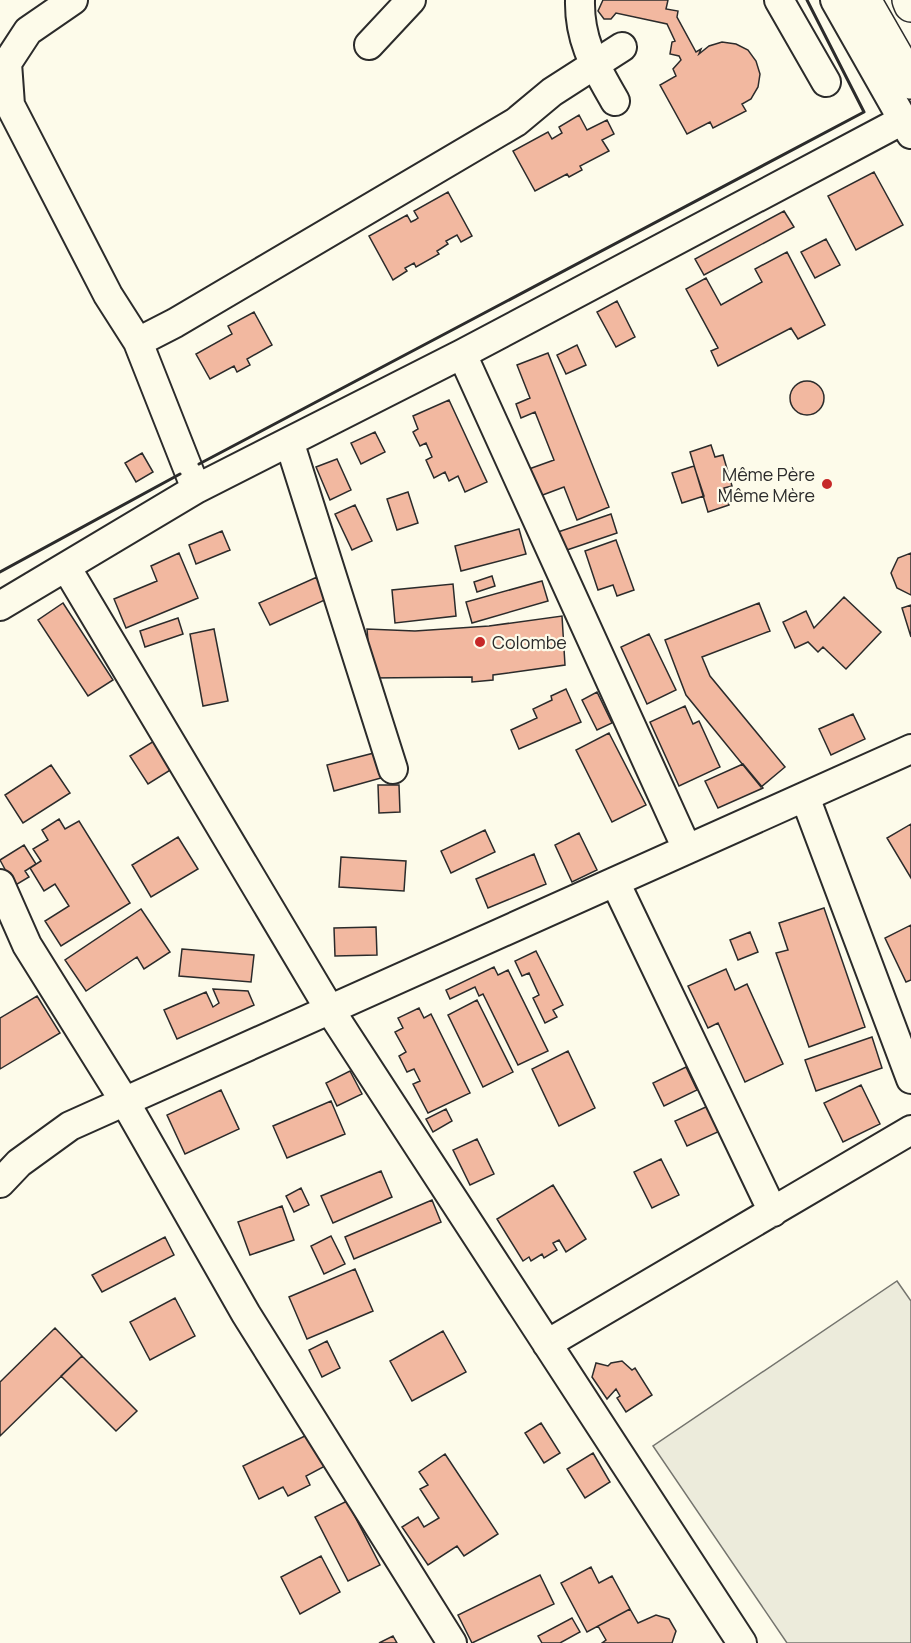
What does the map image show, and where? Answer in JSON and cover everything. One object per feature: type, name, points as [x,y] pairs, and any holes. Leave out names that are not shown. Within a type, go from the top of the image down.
[{"type":"highway","points":[[864,0],[911,82]]},
{"type":"highway","points":[[909,0],[911,4]]},
{"type":"street","points":[[73,0],[28,31],[7,63],[10,105],[108,295],[138,342],[196,489]]},
{"type":"street","points":[[369,45],[411,0]]},
{"type":"street","points":[[580,0],[581,32],[594,64],[615,101]]},
{"type":"street","points":[[779,0],[826,82]]},
{"type":"street","points":[[0,606],[196,489],[290,444],[907,127],[835,0]]},
{"type":"street","points":[[138,342],[175,323],[516,122],[594,64],[622,47]]},
{"type":"street","points":[[462,354],[687,849]]},
{"type":"street","points":[[290,444],[393,769]]},
{"type":"street","points":[[66,567],[330,1010],[742,1643]]},
{"type":"street","points":[[0,1183],[19,1163],[70,1126],[911,749]]},
{"type":"street","points":[[805,797],[911,1079]]},
{"type":"street","points":[[615,882],[773,1212]]},
{"type":"street","points":[[0,884],[27,945],[124,1102],[246,1314],[452,1643]]},
{"type":"street","points":[[548,1344],[911,1130]]},
{"type":"shaded area","points":[[897,1281],[911,1301],[911,1643],[787,1643],[653,1446]]},
{"type":"building","points":[[603,0],[668,0],[666,9],[678,11],[677,17],[696,52],[701,49],[699,54],[709,46],[722,42],[736,44],[748,50],[756,61],[760,74],[758,87],[751,99],[742,104],[746,111],[713,128],[710,122],[687,134],[660,85],[676,76],[673,69],[681,60],[679,56],[670,54],[672,42],[675,41],[667,24],[616,13],[611,19],[604,19],[598,11]]},
{"type":"building","points":[[579,115],[587,130],[607,120],[614,134],[602,140],[609,151],[580,166],[582,170],[569,177],[567,174],[535,191],[513,151],[548,132],[552,139],[562,133],[559,127]]},
{"type":"building","points":[[874,172],[903,225],[856,250],[828,196]]},
{"type":"building","points":[[448,192],[472,236],[461,242],[457,235],[446,241],[448,244],[437,251],[439,254],[416,267],[414,263],[405,268],[407,271],[393,280],[369,236],[407,215],[411,222],[415,220],[418,218],[414,211]]},
{"type":"building","points":[[784,211],[794,227],[704,275],[695,259]]},
{"type":"building","points":[[826,239],[840,265],[815,278],[801,252]]},
{"type":"building","points":[[787,252],[825,325],[798,339],[791,328],[718,366],[711,351],[718,348],[686,289],[706,278],[721,305],[762,282],[755,269]]},
{"type":"building","points":[[617,301],[635,337],[616,347],[597,312]]},
{"type":"building","points":[[254,312],[272,345],[247,359],[250,365],[237,372],[234,366],[210,379],[196,354],[232,334],[228,326]]},
{"type":"building","points":[[577,345],[586,365],[566,374],[557,355]]},
{"type":"building","points":[[548,353],[609,507],[577,520],[564,487],[540,496],[529,469],[554,460],[535,412],[521,418],[516,404],[530,398],[517,365]]},
{"type":"building","points":[[807,381],[819,386],[824,398],[819,410],[807,415],[795,410],[790,398],[795,386]]},
{"type":"building","points":[[449,400],[487,482],[465,492],[458,476],[449,481],[445,472],[434,478],[426,460],[432,457],[426,443],[420,446],[413,432],[418,429],[413,416]]},
{"type":"building","points":[[375,432],[385,452],[361,464],[351,443]]},
{"type":"building","points":[[711,445],[715,457],[723,455],[732,486],[724,488],[729,505],[708,512],[690,452]]},
{"type":"building","points":[[142,453],[153,472],[136,482],[125,463]]},
{"type":"building","points":[[337,459],[351,490],[330,500],[316,467]]},
{"type":"building","points":[[694,466],[704,496],[682,503],[672,473]]},
{"type":"building","points":[[408,492],[418,523],[397,530],[387,499]]},
{"type":"building","points":[[355,505],[372,541],[352,550],[335,514]]},
{"type":"building","points":[[611,514],[617,533],[564,551],[558,532]]},
{"type":"building","points":[[519,529],[526,554],[461,571],[455,546]]},
{"type":"building","points":[[222,531],[230,550],[196,564],[189,545]]},
{"type":"building","points":[[616,540],[634,590],[617,596],[613,585],[598,590],[585,551]]},
{"type":"building","points":[[179,553],[198,598],[126,628],[114,599],[157,581],[151,566]]},
{"type":"building","points":[[911,553],[911,595],[897,588],[891,573],[898,558]]},
{"type":"building","points":[[492,576],[495,586],[477,592],[474,582]]},
{"type":"building","points":[[317,577],[327,599],[270,625],[259,603]]},
{"type":"building","points":[[542,581],[548,601],[472,623],[466,602]]},
{"type":"building","points":[[453,584],[456,616],[395,623],[392,590]]},
{"type":"building","points":[[844,597],[881,632],[846,669],[823,647],[818,652],[808,642],[795,648],[783,622],[806,611],[814,628]]},
{"type":"building","points":[[63,603],[113,680],[88,696],[38,620]]},
{"type":"building","points":[[759,603],[770,631],[702,657],[710,676],[785,767],[761,787],[686,695],[665,640]]},
{"type":"building","points":[[911,605],[911,637],[902,608]]},
{"type":"building","points":[[562,616],[565,665],[493,675],[493,680],[472,682],[472,677],[371,678],[367,629],[415,631],[489,626]]},
{"type":"building","points":[[178,618],[183,634],[145,647],[140,631]]},
{"type":"building","points":[[214,629],[228,701],[203,706],[190,634]]},
{"type":"building","points":[[649,634],[676,690],[647,704],[621,647]]},
{"type":"building","points":[[566,689],[581,722],[519,749],[511,730],[537,718],[533,709],[552,700],[551,696]]},
{"type":"building","points":[[597,692],[612,723],[597,730],[582,700]]},
{"type":"building","points":[[685,706],[693,724],[699,721],[720,767],[679,786],[650,722]]},
{"type":"building","points":[[853,714],[865,739],[831,755],[819,729]]},
{"type":"building","points":[[609,733],[646,805],[612,822],[576,750]]},
{"type":"building","points":[[154,741],[172,769],[148,784],[130,756]]},
{"type":"building","points":[[374,753],[381,778],[334,791],[327,765]]},
{"type":"building","points":[[743,764],[763,788],[718,808],[705,781]]},
{"type":"building","points":[[51,765],[70,793],[23,823],[5,795]]},
{"type":"building","points":[[378,785],[399,785],[400,812],[379,813]]},
{"type":"building","points":[[59,819],[65,829],[79,821],[130,903],[61,946],[45,921],[69,906],[55,884],[44,891],[30,868],[41,861],[33,849],[48,840],[42,830]]},
{"type":"building","points":[[911,824],[911,878],[887,838]]},
{"type":"building","points":[[485,830],[495,852],[451,873],[441,851]]},
{"type":"building","points":[[579,833],[597,870],[572,882],[555,845]]},
{"type":"building","points":[[178,837],[198,869],[151,897],[132,865]]},
{"type":"building","points":[[24,845],[36,864],[25,871],[29,877],[14,886],[0,860]]},
{"type":"building","points":[[534,854],[546,884],[488,908],[476,879]]},
{"type":"building","points":[[341,857],[406,861],[404,891],[339,887]]},
{"type":"building","points":[[824,908],[865,1027],[809,1047],[776,953],[788,950],[779,923]]},
{"type":"building","points":[[141,909],[170,952],[144,969],[137,957],[86,991],[65,960]]},
{"type":"building","points":[[911,925],[911,980],[906,982],[885,938]]},
{"type":"building","points":[[376,927],[377,955],[335,956],[334,928]]},
{"type":"building","points":[[750,932],[758,952],[738,960],[730,940]]},
{"type":"building","points":[[182,949],[254,955],[251,982],[179,976]]},
{"type":"building","points":[[536,951],[563,1005],[553,1010],[557,1017],[545,1023],[533,998],[539,995],[529,973],[522,976],[515,961]]},
{"type":"building","points":[[494,967],[498,975],[508,970],[548,1051],[518,1065],[483,994],[479,996],[475,987],[450,999],[446,990]]},
{"type":"building","points":[[726,969],[735,990],[747,984],[783,1064],[745,1082],[718,1023],[708,1028],[688,986]]},
{"type":"building","points":[[213,989],[248,991],[254,1005],[177,1039],[164,1010],[206,992],[213,1007],[219,1003]]},
{"type":"building","points":[[37,996],[60,1033],[0,1069],[0,1018]]},
{"type":"building","points":[[477,1000],[513,1072],[483,1087],[448,1015]]},
{"type":"building","points":[[419,1008],[424,1018],[431,1014],[470,1093],[428,1113],[413,1084],[420,1081],[414,1069],[407,1072],[399,1056],[406,1052],[395,1032],[403,1028],[398,1018]]},
{"type":"building","points":[[872,1037],[882,1068],[816,1091],[805,1060]]},
{"type":"building","points":[[568,1051],[595,1108],[559,1126],[532,1069]]},
{"type":"building","points":[[686,1067],[697,1090],[664,1106],[653,1083]]},
{"type":"building","points":[[350,1071],[362,1094],[337,1106],[326,1083]]},
{"type":"building","points":[[861,1085],[880,1124],[843,1142],[824,1103]]},
{"type":"building","points":[[221,1090],[239,1129],[185,1154],[167,1115]]},
{"type":"building","points":[[331,1101],[345,1134],[287,1158],[273,1126]]},
{"type":"building","points":[[708,1106],[720,1131],[687,1146],[675,1121]]},
{"type":"building","points":[[446,1109],[452,1121],[433,1132],[426,1119]]},
{"type":"building","points":[[477,1139],[494,1174],[470,1185],[453,1150]]},
{"type":"building","points":[[661,1159],[679,1195],[652,1208],[634,1172]]},
{"type":"building","points":[[381,1171],[392,1197],[333,1223],[321,1196]]},
{"type":"building","points":[[553,1185],[586,1239],[566,1252],[559,1240],[553,1243],[557,1250],[544,1258],[542,1254],[531,1261],[529,1257],[523,1261],[497,1219]]},
{"type":"building","points":[[301,1188],[309,1205],[294,1212],[286,1196]]},
{"type":"building","points":[[432,1200],[441,1222],[354,1259],[345,1237]]},
{"type":"building","points":[[282,1206],[294,1240],[250,1255],[238,1222]]},
{"type":"building","points":[[331,1236],[345,1264],[324,1274],[311,1246]]},
{"type":"building","points":[[165,1237],[174,1255],[102,1292],[92,1275]]},
{"type":"building","points":[[355,1269],[373,1311],[307,1339],[289,1297]]},
{"type":"building","points":[[175,1298],[195,1336],[150,1360],[130,1322]]},
{"type":"building","points":[[55,1328],[82,1356],[0,1436],[0,1382]]},
{"type":"building","points":[[443,1331],[466,1372],[412,1401],[390,1361]]},
{"type":"building","points":[[327,1341],[340,1368],[322,1377],[309,1350]]},
{"type":"building","points":[[82,1356],[137,1411],[116,1431],[61,1376]]},
{"type":"building","points":[[622,1361],[632,1370],[635,1368],[652,1395],[626,1412],[617,1398],[620,1396],[616,1389],[607,1399],[592,1377],[596,1363],[608,1366],[611,1363]]},
{"type":"building","points":[[541,1423],[560,1453],[544,1463],[525,1433]]},
{"type":"building","points":[[311,1433],[327,1465],[306,1476],[310,1485],[288,1496],[283,1487],[259,1499],[243,1466]]},
{"type":"building","points":[[593,1453],[610,1482],[585,1498],[567,1469]]},
{"type":"building","points":[[445,1454],[498,1534],[464,1556],[457,1546],[428,1565],[402,1527],[418,1517],[424,1527],[439,1518],[420,1489],[428,1485],[419,1472]]},
{"type":"building","points":[[347,1501],[380,1565],[348,1581],[315,1517]]},
{"type":"building","points":[[321,1556],[340,1592],[300,1614],[281,1577]]},
{"type":"building","points":[[591,1567],[599,1583],[612,1576],[630,1609],[587,1632],[561,1583]]},
{"type":"building","points":[[540,1575],[554,1604],[472,1643],[458,1615]]},
{"type":"building","points":[[630,1609],[638,1623],[656,1615],[669,1619],[676,1631],[672,1643],[602,1643],[606,1640],[598,1626]]},
{"type":"building","points":[[572,1618],[580,1632],[560,1643],[542,1643],[538,1636]]},
{"type":"building","points":[[393,1636],[397,1643],[379,1643]]},
{"type":"wall","points":[[199,464],[864,112],[807,0]]},
{"type":"wall","points":[[0,572],[180,474]]},
{"type":"place","name":"Même Père Même Mère","points":[[827,484]]},
{"type":"place","name":"Colombe","points":[[480,642]]}]
